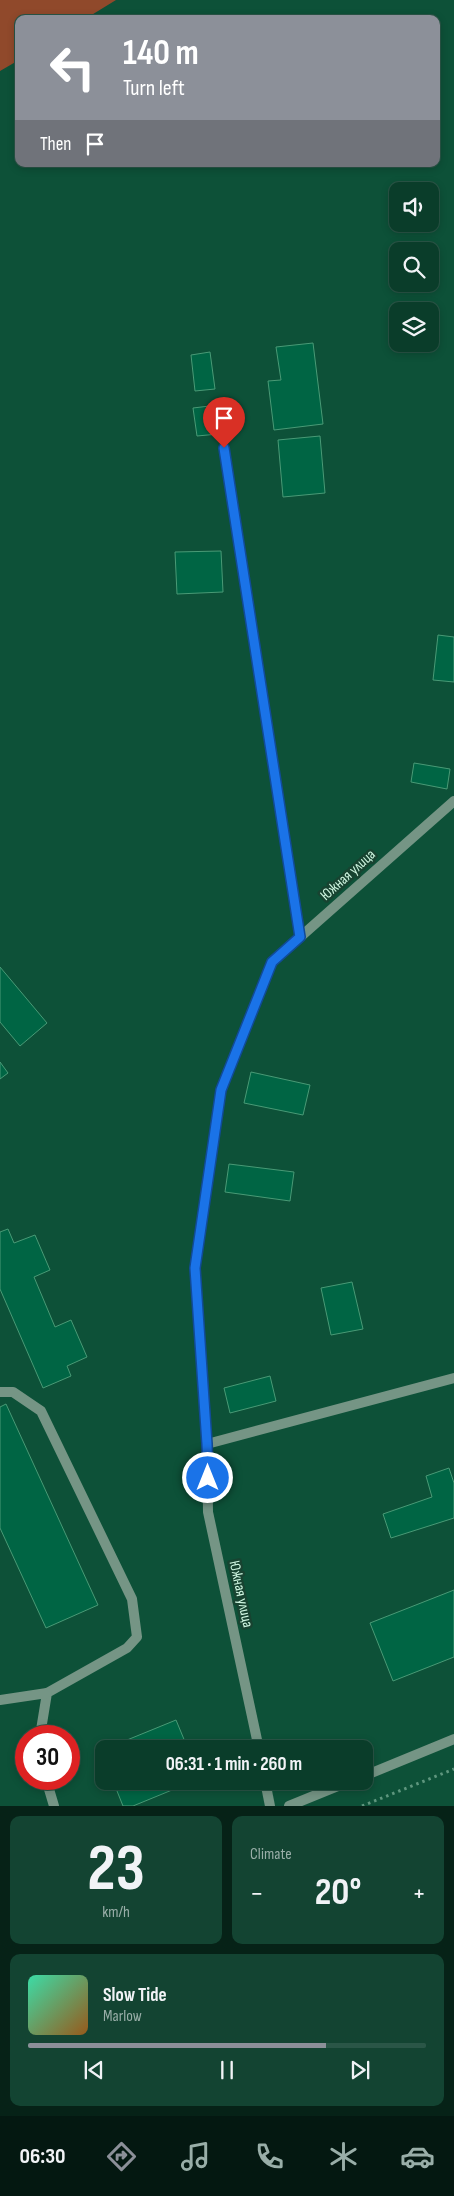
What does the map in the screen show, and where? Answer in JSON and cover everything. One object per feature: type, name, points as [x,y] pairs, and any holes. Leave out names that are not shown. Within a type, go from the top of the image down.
[{"type":"street","points":[[224,448],[300,937]]},
{"type":"street","name":"Южная улица","points":[[257,1740],[208,1512],[207,1444],[195,1268],[221,1090],[272,962],[454,801]]},
{"type":"street","points":[[207,1444],[454,1378]]},
{"type":"street","points":[[0,1392],[13,1392],[41,1411],[132,1599],[137,1637],[127,1648],[47,1693],[0,1700]]},
{"type":"street","points":[[42,1725],[47,1693]]},
{"type":"street","points":[[373,1772],[454,1739]]},
{"type":"street","points":[[49,1790],[54,1806]]},
{"type":"street","points":[[267,1790],[270,1806]]},
{"type":"street","points":[[289,1806],[328,1790]]},
{"type":"path","points":[[362,1806],[454,1769]]},
{"type":"shaded area","points":[[0,0],[116,0],[92,15],[15,15],[15,62],[0,71]]},
{"type":"building","points":[[313,343],[323,424],[274,430],[268,381],[281,380],[276,347]]},
{"type":"building","points":[[210,352],[215,389],[195,391],[191,355]]},
{"type":"building","points":[[226,404],[229,433],[197,436],[193,408]]},
{"type":"building","points":[[320,436],[325,493],[283,497],[278,440]]},
{"type":"building","points":[[221,551],[223,592],[177,594],[175,552]]},
{"type":"building","points":[[438,635],[454,637],[454,682],[433,680]]},
{"type":"building","points":[[414,763],[450,769],[447,789],[411,782]]},
{"type":"building","points":[[0,967],[47,1023],[20,1046],[0,1022]]},
{"type":"building","points":[[0,1062],[8,1073],[0,1079]]},
{"type":"building","points":[[251,1072],[310,1085],[303,1115],[244,1103]]},
{"type":"building","points":[[229,1164],[294,1172],[290,1201],[225,1192]]},
{"type":"building","points":[[8,1229],[14,1243],[35,1235],[50,1270],[34,1277],[55,1327],[71,1320],[87,1357],[67,1366],[71,1376],[43,1388],[0,1289],[0,1232]]},
{"type":"building","points":[[352,1282],[363,1329],[331,1335],[321,1288]]},
{"type":"building","points":[[270,1376],[276,1401],[230,1413],[224,1388]]},
{"type":"building","points":[[6,1404],[98,1605],[46,1628],[0,1528],[0,1407]]},
{"type":"building","points":[[449,1468],[454,1483],[454,1518],[391,1538],[383,1514],[432,1497],[426,1476]]},
{"type":"building","points":[[454,1590],[454,1657],[393,1681],[370,1623]]},
{"type":"building","points":[[176,1720],[184,1740],[127,1740]]},
{"type":"building","points":[[117,1790],[172,1790],[133,1806],[123,1806]]},
{"type":"route","points":[[208,1478],[195,1268],[221,1090],[272,962],[300,937],[224,448]]}]
